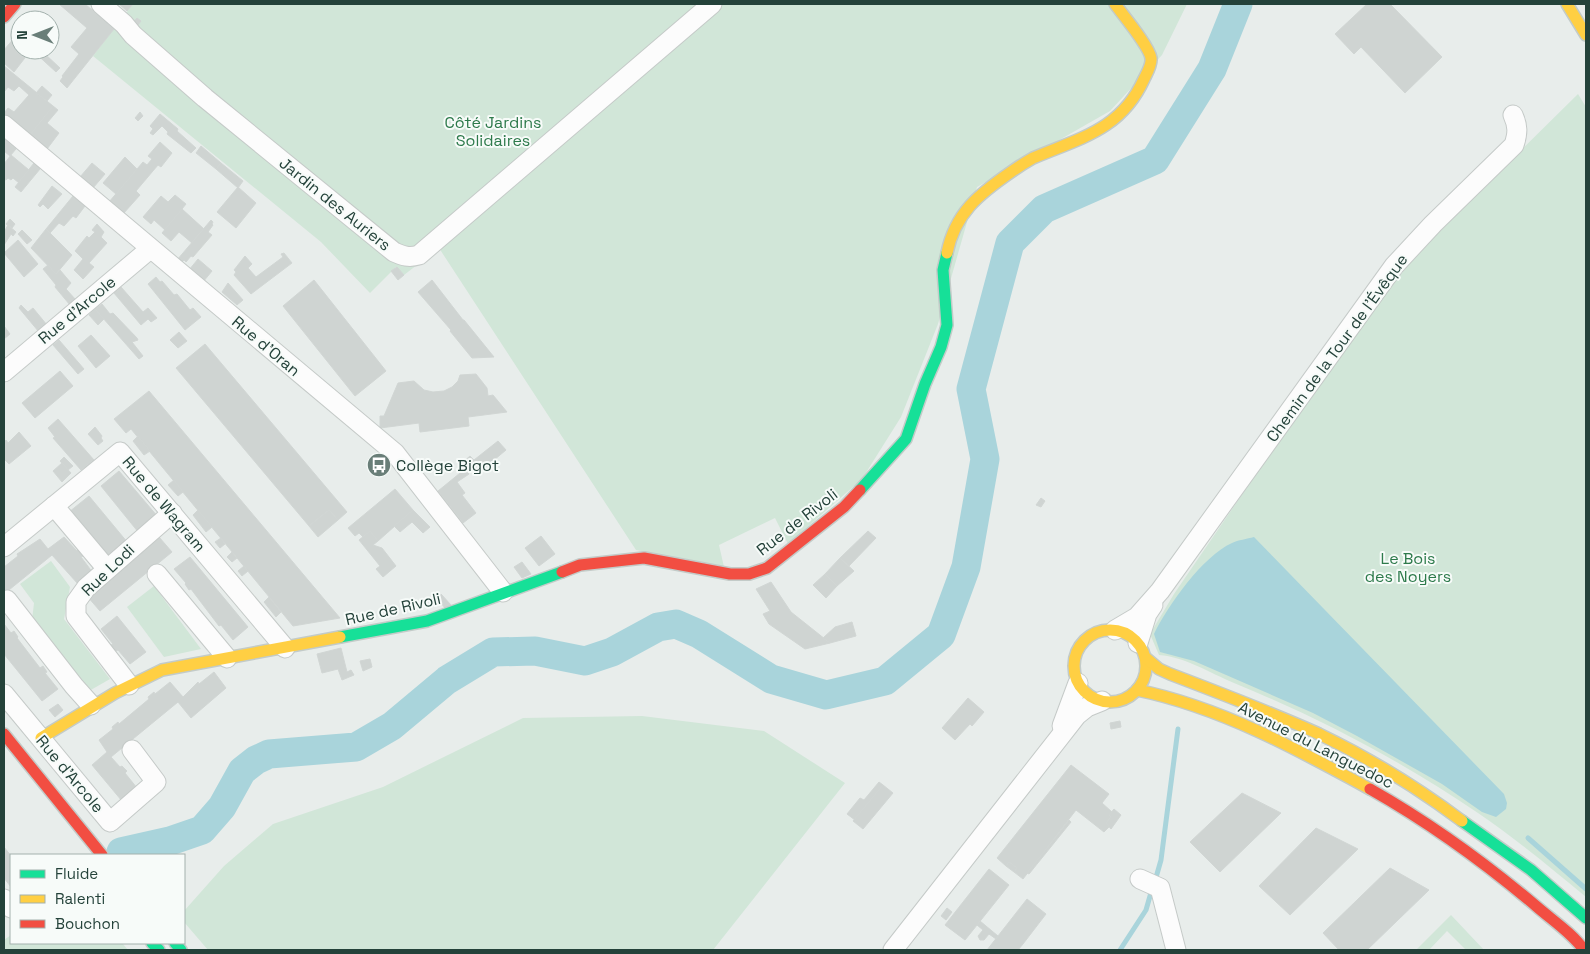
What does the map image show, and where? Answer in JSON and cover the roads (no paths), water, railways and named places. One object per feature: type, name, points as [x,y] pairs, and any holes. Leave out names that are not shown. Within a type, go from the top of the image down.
[{"type":"main road","points":[[4,17],[15,4]]},
{"type":"main road","name":"Rue de Rivoli","points":[[41,738],[91,705],[162,670],[427,621],[580,565],[644,558],[730,574],[749,574],[767,568],[844,507],[906,439],[925,384],[941,347],[947,325],[943,270],[950,238],[968,206],[995,183],[1031,159],[1093,134],[1123,112],[1141,86],[1150,66],[1151,58],[1147,49],[1115,4]]},
{"type":"main road","points":[[1566,4],[1586,35]]},
{"type":"main road","points":[[1102,630],[1115,630],[1128,634],[1142,651],[1145,675],[1137,690],[1127,698],[1115,702],[1102,701],[1088,695],[1078,683],[1074,669],[1076,655],[1081,644],[1090,636],[1102,630]]},
{"type":"main road","name":"Avenue du Languedoc","points":[[1142,651],[1159,669],[1252,705],[1320,735],[1378,768],[1449,811],[1531,870],[1586,918]]},
{"type":"main road","name":"Avenue du Languedoc","points":[[1137,690],[1162,694],[1256,730],[1354,780],[1422,820],[1495,873],[1579,943],[1584,950]]},
{"type":"main road","points":[[7,730],[101,854]]},
{"type":"street","name":"Jardin des Auriers","points":[[101,4],[124,24],[133,35],[212,104],[394,252],[410,258],[419,256],[712,4]]},
{"type":"street","name":"Chemin de la Tour de l'Évêque","points":[[1142,651],[1147,614],[1160,591],[1394,266],[1514,144],[1518,135],[1517,124],[1513,115]]},
{"type":"street","name":"Rue d'Oran","points":[[4,125],[395,453],[503,592]]},
{"type":"street","name":"Rue d'Arcole","points":[[4,372],[150,249]]},
{"type":"street","name":"Rue de Wagram","points":[[4,547],[120,452],[285,648]]},
{"type":"street","points":[[54,506],[107,569]]},
{"type":"street","name":"Rue Lodi","points":[[129,685],[76,616],[76,602],[86,588],[172,513]]},
{"type":"street","points":[[157,574],[227,658]]},
{"type":"street","name":"Chemin de la Tour de l'Évêque","points":[[1115,630],[1137,616],[1160,591]]},
{"type":"street","points":[[7,600],[91,705]]},
{"type":"street","points":[[1047,753],[1063,723],[1078,683]]},
{"type":"street","name":"Rue d'Arcole","points":[[4,694],[110,822],[156,782],[132,750]]},
{"type":"street","points":[[893,950],[1078,714],[1087,707],[1102,701]]},
{"type":"street","points":[[1140,879],[1160,888],[1176,950]]},
{"type":"water","points":[[1254,537],[1504,794],[1507,803],[1506,809],[1496,817],[1482,812],[1442,784],[1313,713],[1194,661],[1160,652],[1154,634],[1168,609],[1187,583],[1221,549],[1234,542]]},
{"type":"waterway","points":[[121,852],[170,841],[202,830],[222,807],[242,771],[256,760],[269,754],[356,747],[392,726],[447,680],[493,652],[535,651],[585,661],[612,652],[658,627],[676,624],[699,634],[771,679],[826,695],[885,681],[941,635],[966,567],[985,459],[971,389],[1010,243],[1044,209],[1155,160],[1212,69],[1238,4]]},
{"type":"waterway","points":[[1155,881],[1161,860],[1178,729]]},
{"type":"waterway","points":[[1528,838],[1586,889]]},
{"type":"waterway","points":[[1120,950],[1146,910],[1152,889]]},
{"type":"place","name":"Collège Bigot","points":[[379,465]]},
{"type":"park label","name":"Côté Jardins Solidaires","points":[[493,131]]},
{"type":"park label","name":"Le Bois des Noyers","points":[[1408,567]]}]
